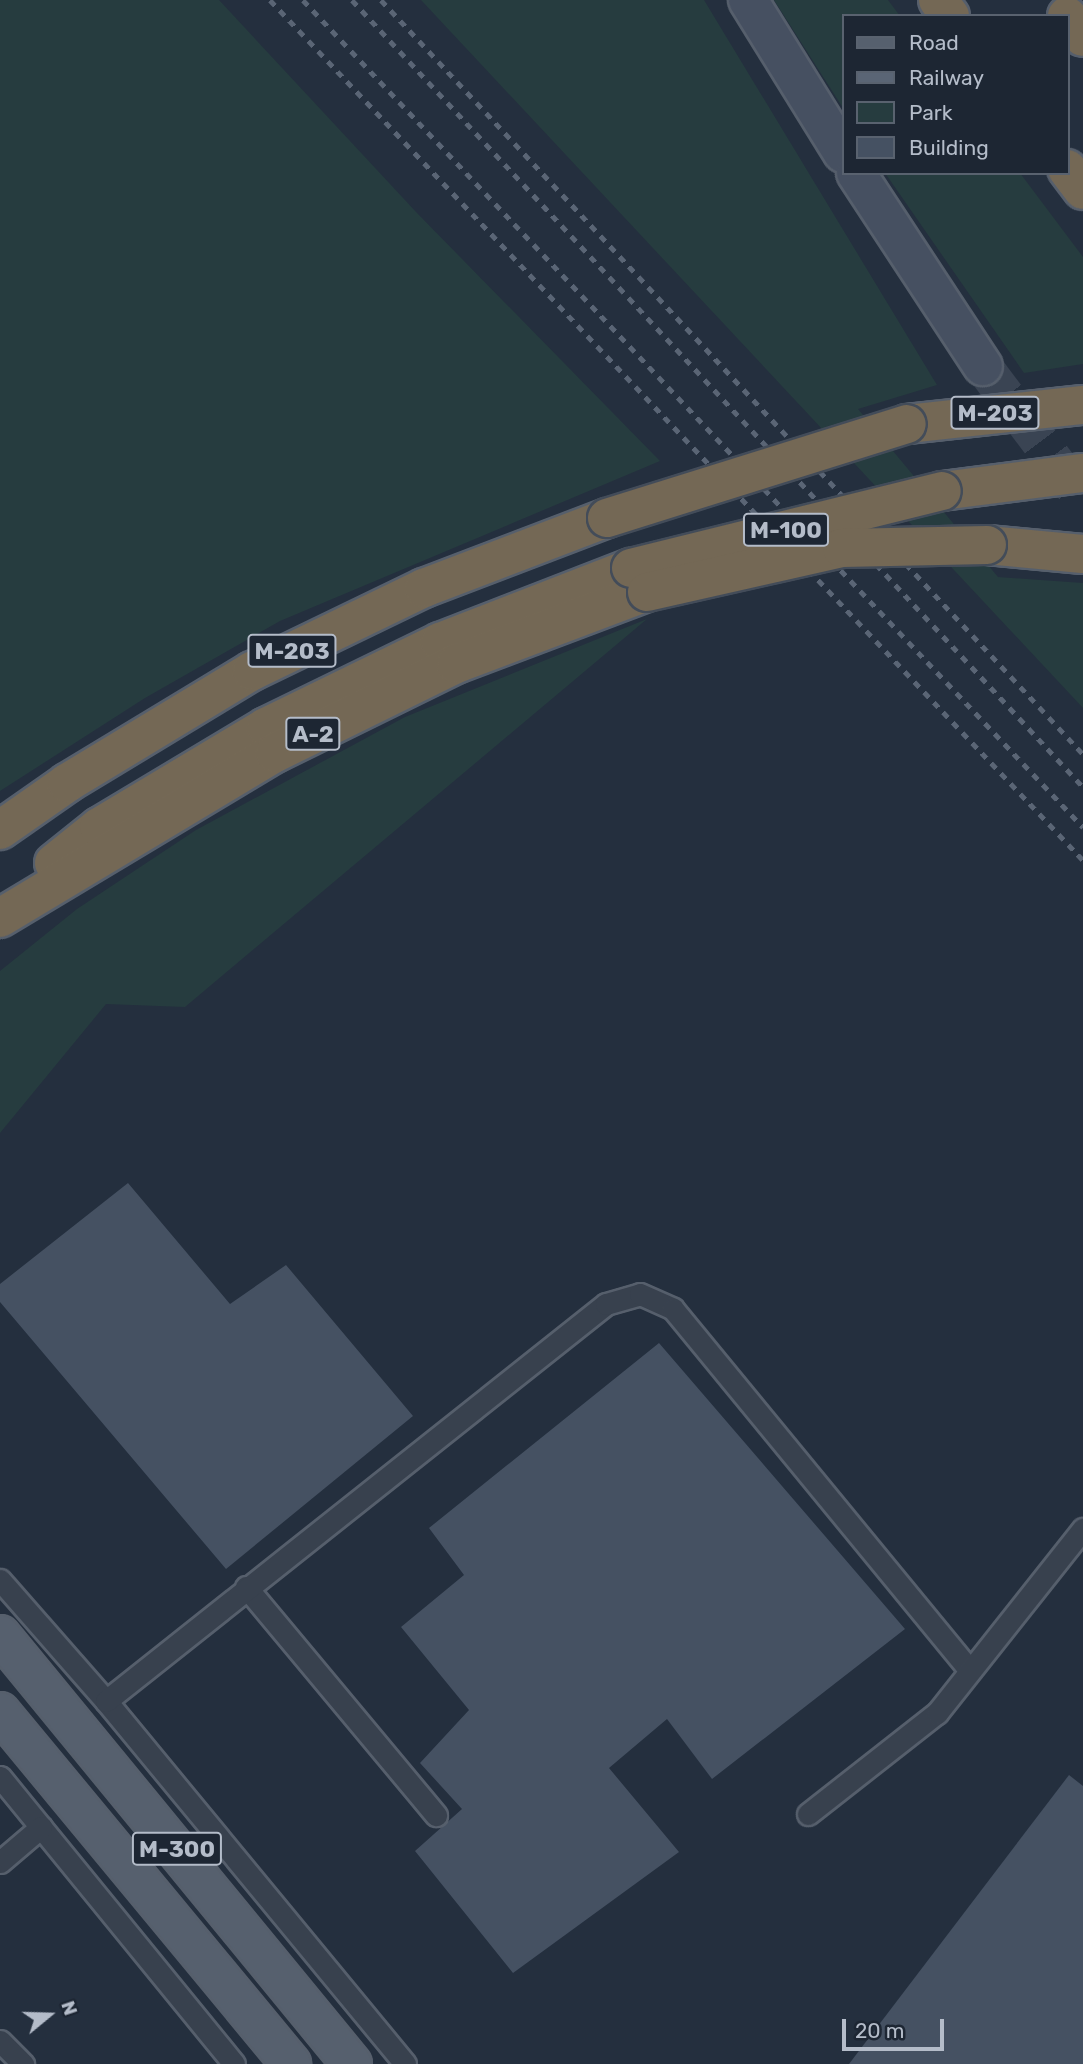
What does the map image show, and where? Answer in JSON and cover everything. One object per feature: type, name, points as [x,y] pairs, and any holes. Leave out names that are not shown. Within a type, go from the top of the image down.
[{"type":"highway","points":[[1069,19],[1083,37]]},
{"type":"highway","points":[[1069,172],[1083,190]]},
{"type":"highway","name":"M-203","points":[[0,830],[67,783],[252,671],[424,589],[607,518],[907,424],[1083,405]]},
{"type":"highway","name":"M-100","points":[[639,580],[942,491],[1083,473]]},
{"type":"highway","name":"A-2","points":[[0,918],[275,753],[456,664],[639,580],[842,548],[987,545],[1083,554]]},
{"type":"highway","name":"M-203","points":[[0,906],[99,827],[266,727],[440,642],[639,580]]},
{"type":"main road","name":"M-300","points":[[0,1635],[352,2064]]},
{"type":"main road","name":"M-300","points":[[0,1712],[290,2064]]},
{"type":"street","points":[[748,0],[842,151]]},
{"type":"street","points":[[857,175],[983,366]]},
{"type":"lane","points":[[106,1701],[246,1587],[606,1304],[640,1294],[673,1309],[970,1670]]},
{"type":"lane","points":[[808,1814],[937,1713],[1083,1528]]},
{"type":"lane","points":[[0,1580],[106,1701],[405,2064]]},
{"type":"lane","points":[[246,1587],[436,1815]]},
{"type":"lane","points":[[0,1777],[234,2064]]},
{"type":"lane","points":[[0,1862],[41,1827]]},
{"type":"lane","points":[[0,2041],[23,2064]]},
{"type":"green space","points":[[0,0],[219,0],[417,213],[660,461],[280,621],[145,698],[0,791]]},
{"type":"green space","points":[[421,0],[704,0],[937,385],[858,409],[998,577],[1083,583],[1083,708]]},
{"type":"green space","points":[[774,0],[888,0],[898,14],[842,14],[842,106]]},
{"type":"green space","points":[[886,175],[1022,175],[1083,257],[1083,364],[1024,373]]},
{"type":"green space","points":[[647,619],[185,1007],[106,1004],[0,1133],[0,971],[77,909],[196,830],[405,717]]},
{"type":"building","points":[[128,1183],[230,1304],[286,1265],[413,1416],[226,1569],[0,1302],[0,1284]]},
{"type":"building","points":[[659,1343],[905,1629],[712,1779],[667,1719],[609,1768],[679,1852],[513,1973],[415,1851],[462,1809],[420,1763],[469,1710],[401,1627],[464,1575],[429,1528]]},
{"type":"building","points":[[1069,1775],[1083,1786],[1083,2064],[849,2064]]},
{"type":"tunnel","points":[[983,366],[1083,499]]},
{"type":"railway","points":[[270,0],[1083,860]]},
{"type":"railway","points":[[303,0],[1083,827]]},
{"type":"railway","points":[[352,0],[1083,787]]},
{"type":"railway","points":[[381,0],[1083,754]]}]
